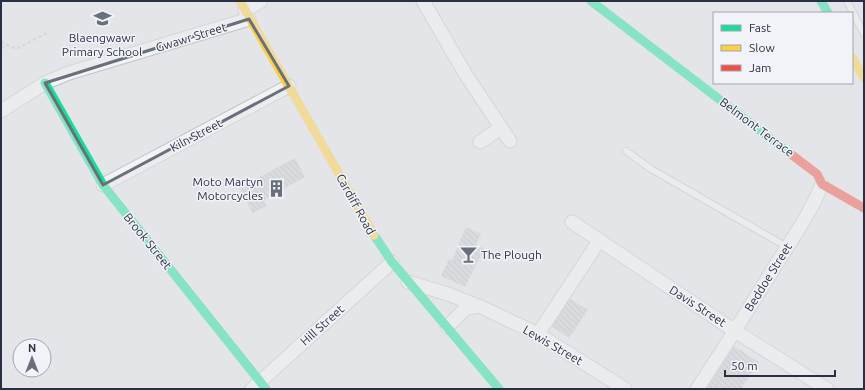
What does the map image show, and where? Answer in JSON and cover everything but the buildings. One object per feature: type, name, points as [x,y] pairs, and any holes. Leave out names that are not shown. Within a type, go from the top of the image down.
[{"type":"street","name":"Gwawr Street","points":[[1,111],[45,83],[245,10],[261,1]]},
{"type":"street","points":[[423,1],[466,75],[510,141]]},
{"type":"street","name":"Belmont Terrace","points":[[591,1],[817,174],[822,184],[864,208]]},
{"type":"street","points":[[821,1],[827,12]]},
{"type":"street","name":"Cardiff Road","points":[[245,10],[377,241],[408,282],[499,389]]},
{"type":"street","points":[[853,59],[864,78]]},
{"type":"street","name":"Brook Street","points":[[45,83],[103,185],[259,387]]},
{"type":"street","name":"Kiln Street","points":[[103,185],[289,86]]},
{"type":"street","points":[[480,142],[501,128]]},
{"type":"street","name":"Beddoe Street","points":[[697,389],[736,331],[787,247],[822,184]]},
{"type":"street","name":"Davis Street","points":[[572,222],[736,331],[827,389]]},
{"type":"street","points":[[538,334],[599,241]]},
{"type":"street","name":"Hill Street","points":[[259,387],[392,262]]},
{"type":"street","name":"Lewis Street","points":[[408,282],[448,294],[479,306],[538,334],[625,389]]},
{"type":"street","points":[[447,327],[465,309],[479,306]]},
{"type":"lane","points":[[846,1],[852,12]]},
{"type":"lane","points":[[853,14],[864,34]]},
{"type":"lane","points":[[626,151],[651,169],[787,247]]},
{"type":"path","points":[[1,42],[16,49],[47,33]]},
{"type":"path","points":[[1,48],[7,45]]},
{"type":"highlighted area","points":[[249,19],[289,86],[103,185],[45,83]]},
{"type":"traffic: fast","points":[[591,1],[792,155]]},
{"type":"traffic: fast","points":[[821,1],[827,12]]},
{"type":"traffic: fast","points":[[45,83],[103,185],[266,389]]},
{"type":"traffic: fast","points":[[374,235],[392,262],[499,389]]},
{"type":"traffic: slow","points":[[240,1],[374,235]]},
{"type":"traffic: slow","points":[[853,59],[864,78]]},
{"type":"traffic: jam","points":[[792,155],[817,174],[822,184],[864,208]]},
{"type":"place","name":"Blaengwawr Primary School","points":[[102,18]]},
{"type":"place","name":"Moto Martyn Motorcycles","points":[[276,188]]},
{"type":"place","name":"The Plough","points":[[468,254]]}]
